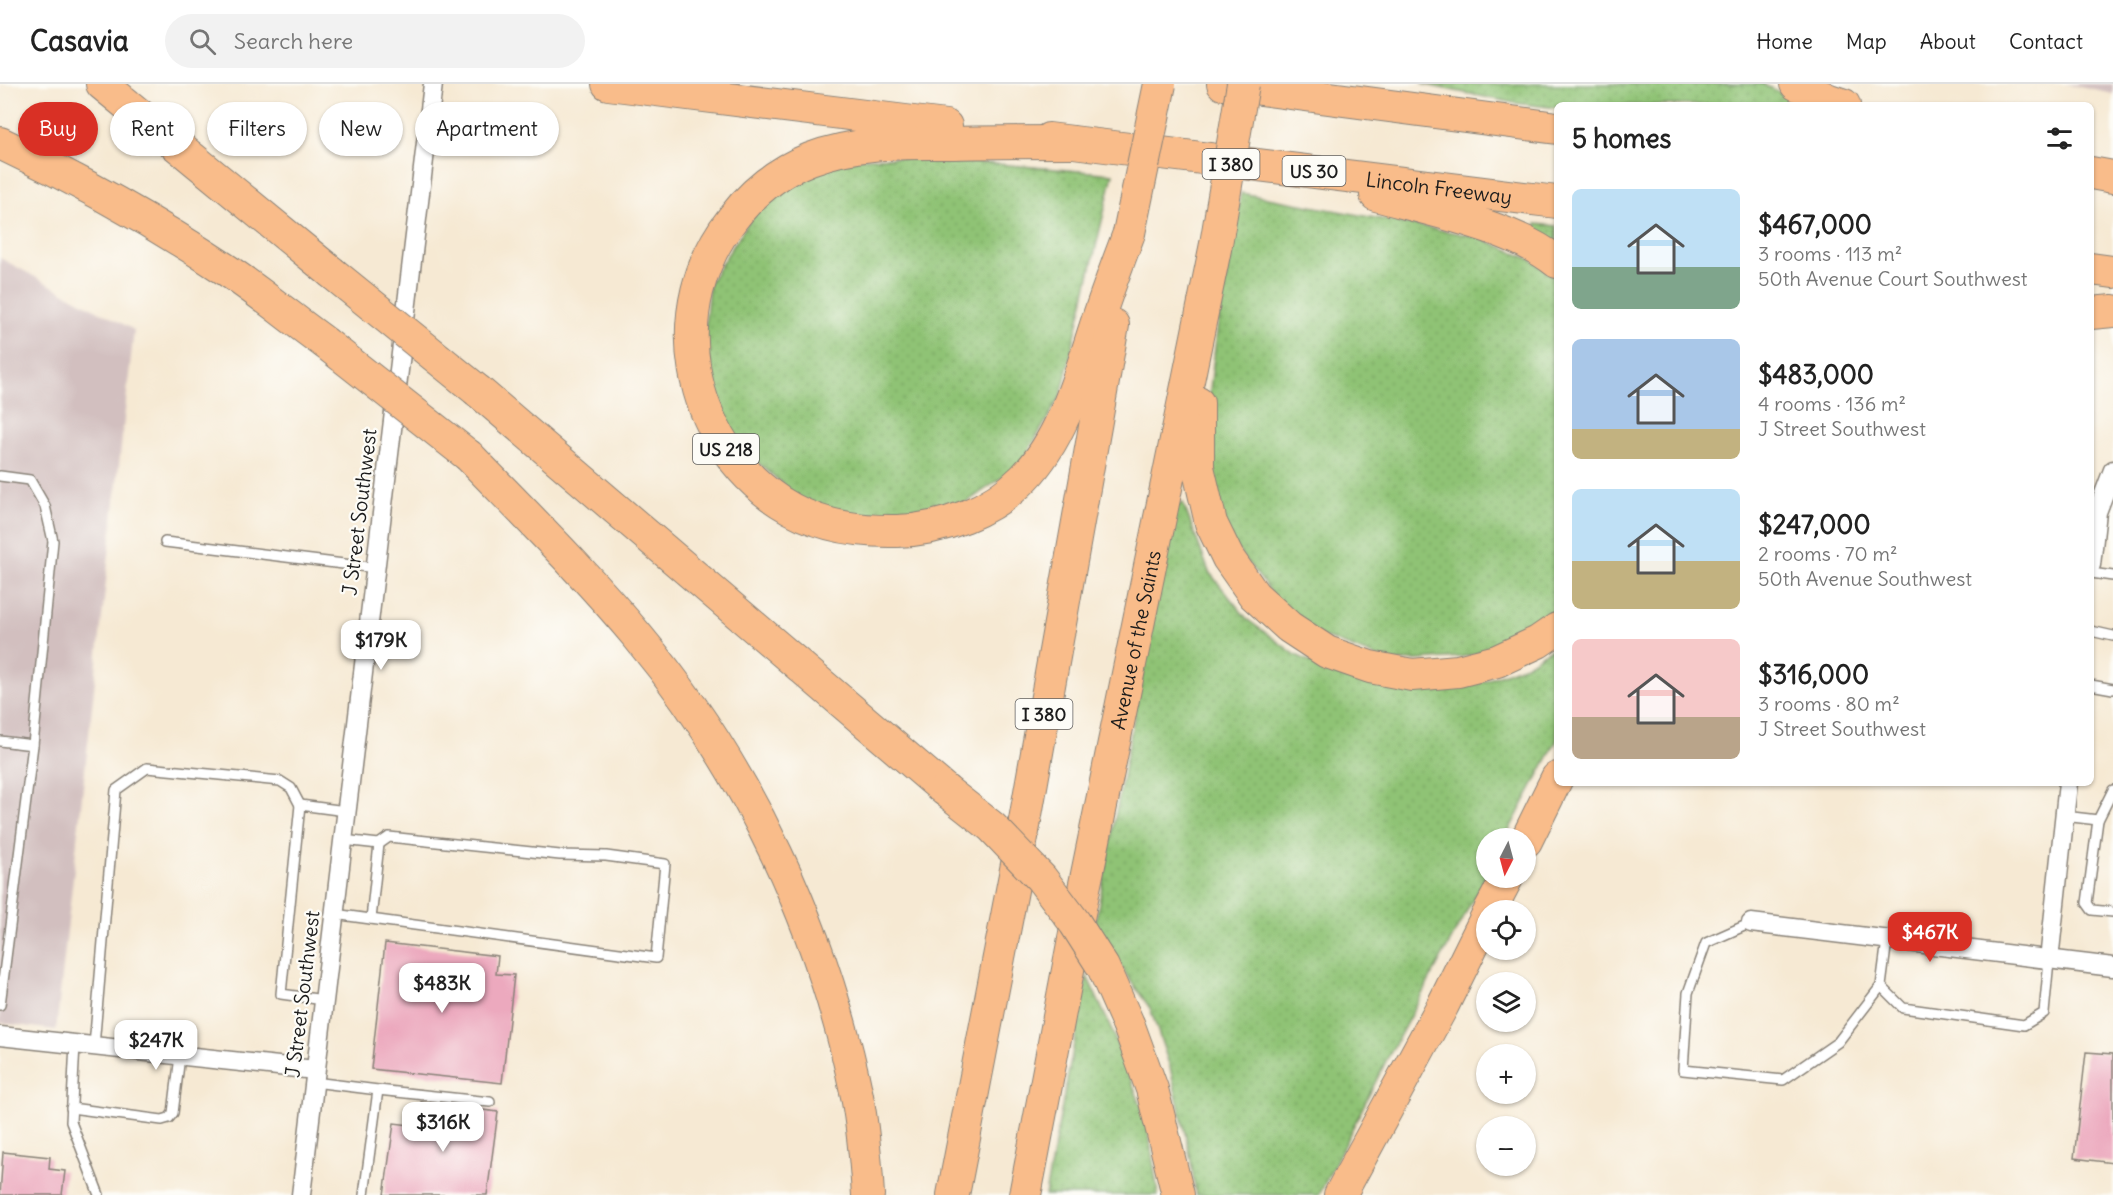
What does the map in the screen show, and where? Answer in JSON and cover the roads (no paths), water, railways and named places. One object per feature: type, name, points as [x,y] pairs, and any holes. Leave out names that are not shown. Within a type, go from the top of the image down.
[{"type":"highway","points":[[102,84],[478,391],[992,828],[1041,878],[1075,923],[1103,967],[1130,1026],[1152,1089],[1178,1195]]},
{"type":"highway","name":"US 30","points":[[608,84],[1071,142]]},
{"type":"highway","name":"I 380","points":[[953,1195],[1019,854],[1129,233],[1160,84]]},
{"type":"highway","points":[[1223,84],[1554,128]]},
{"type":"highway","name":"Avenue of the Saints","points":[[1025,1195],[1079,916],[1216,244],[1243,84]]},
{"type":"highway","points":[[1796,84],[1837,102]]},
{"type":"highway","name":"Lincoln Freeway","points":[[1071,142],[1554,202]]},
{"type":"highway","name":"US 218","points":[[1071,142],[881,143],[843,148],[783,171],[762,187],[720,234],[708,257],[698,287],[691,349],[705,410],[717,435],[736,462],[756,483],[782,503],[811,518],[842,528],[870,532],[907,531],[939,526],[967,516],[1000,499],[1023,479],[1044,455],[1070,401],[1129,233]]},
{"type":"highway","points":[[0,143],[45,164],[148,221],[228,272],[324,342],[469,456],[573,562],[640,639],[703,723],[749,801],[786,871],[815,949],[839,1024],[857,1098],[868,1195]]},
{"type":"highway","points":[[1274,166],[1496,229],[1554,260]]},
{"type":"highway","points":[[2094,173],[2113,177]]},
{"type":"highway","points":[[2094,192],[2113,195]]},
{"type":"highway","points":[[1216,244],[1197,411],[1198,467],[1211,523],[1228,558],[1254,595],[1289,627],[1327,652],[1370,667],[1412,675],[1458,671],[1497,662],[1538,642],[1554,631]]},
{"type":"highway","points":[[2094,269],[2113,272]]},
{"type":"highway","points":[[2094,313],[2113,310]]},
{"type":"highway","points":[[1532,828],[1554,784]]},
{"type":"highway","points":[[1340,1195],[1443,1005],[1476,938]]},
{"type":"street","name":"J Street Southwest","points":[[301,1195],[433,84]]},
{"type":"street","points":[[2094,538],[2097,512],[2112,478]]},
{"type":"street","points":[[2049,960],[2068,786]]},
{"type":"street","points":[[1751,923],[2113,967]]},
{"type":"street","points":[[0,1036],[180,1056],[314,1076]]},
{"type":"lane","points":[[0,477],[30,480],[45,506],[53,541],[33,745],[0,1005]]},
{"type":"lane","points":[[165,542],[376,568]]},
{"type":"lane","points":[[2094,573],[2113,576]]},
{"type":"lane","points":[[2094,632],[2113,636]]},
{"type":"lane","points":[[2094,685],[2113,688]]},
{"type":"lane","points":[[0,741],[33,745]]},
{"type":"lane","points":[[94,1046],[117,790],[147,768],[280,782],[291,788],[300,805],[281,994],[324,1000]]},
{"type":"lane","points":[[2113,790],[2098,820],[2087,903],[2092,910],[2113,912]]},
{"type":"lane","points":[[300,805],[346,811]]},
{"type":"lane","points":[[2064,816],[2098,820]]},
{"type":"lane","points":[[334,914],[656,958],[665,864],[606,856],[560,855],[389,837],[379,844],[343,840]]},
{"type":"lane","points":[[371,919],[379,844]]},
{"type":"lane","points":[[1751,923],[1706,943],[1688,993],[1683,1070],[1783,1080],[1838,1042],[1881,986],[1887,940]]},
{"type":"lane","points":[[1881,986],[1903,1008],[2024,1025],[2044,1013],[2049,960]]},
{"type":"lane","points":[[75,1044],[70,1122],[99,1195]]},
{"type":"lane","points":[[71,1108],[162,1120],[170,1118],[173,1113],[180,1056]]},
{"type":"lane","points":[[314,1076],[378,1090],[490,1102]]},
{"type":"lane","points":[[364,1195],[378,1090]]}]
